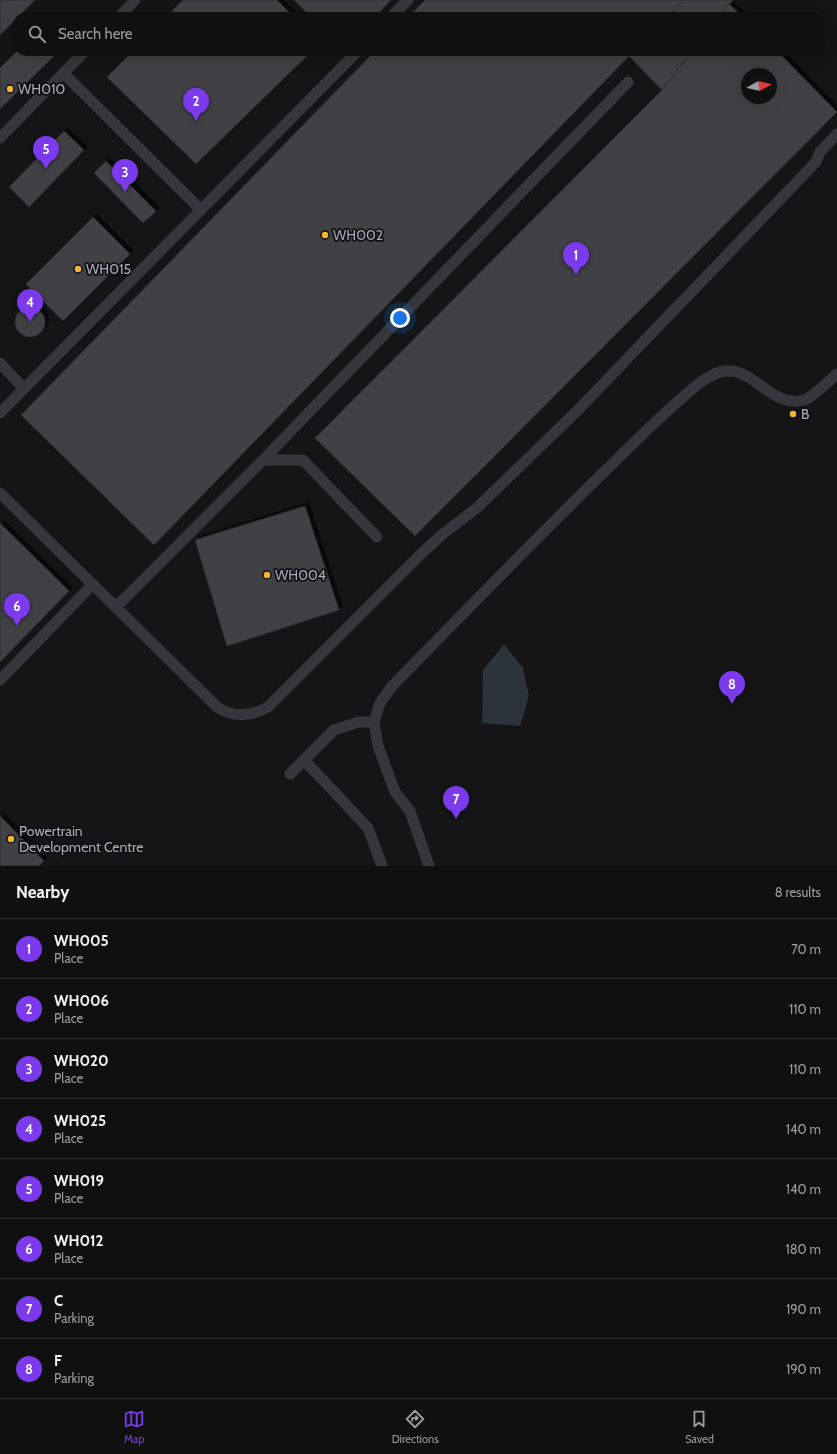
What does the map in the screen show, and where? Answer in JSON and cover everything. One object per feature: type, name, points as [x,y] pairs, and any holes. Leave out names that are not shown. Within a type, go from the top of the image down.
[{"type":"lane","points":[[124,12],[135,0]]},
{"type":"lane","points":[[396,12],[408,0]]},
{"type":"lane","points":[[0,138],[80,56]]},
{"type":"lane","points":[[0,413],[353,56]]},
{"type":"lane","points":[[64,73],[201,210]]},
{"type":"lane","points":[[116,607],[263,460],[628,82]]},
{"type":"lane","points":[[0,493],[217,707],[229,714],[253,714],[268,707],[422,553],[444,533],[478,507],[579,409],[816,162],[820,152],[837,134]]},
{"type":"lane","points":[[0,363],[24,389]]},
{"type":"lane","points":[[429,866],[410,811],[395,792],[378,746],[374,722],[380,703],[392,686],[567,508],[664,413],[712,375],[723,372],[737,372],[751,377],[775,397],[790,402],[806,400],[837,374]]},
{"type":"lane","points":[[263,460],[303,460],[376,537]]},
{"type":"lane","points":[[0,680],[93,584]]},
{"type":"lane","points":[[290,774],[334,730],[359,722],[374,722]]},
{"type":"lane","points":[[304,760],[368,828],[382,866]]},
{"type":"shaded area","points":[[504,644],[523,668],[529,696],[520,726],[482,723],[483,670]]},
{"type":"building","points":[[0,0],[35,0],[23,12],[12,12],[12,23],[0,35]]},
{"type":"building","points":[[183,0],[277,0],[289,12],[171,12]]},
{"type":"building","points":[[294,0],[391,0],[380,12],[306,12]]},
{"type":"building","points":[[425,0],[684,0],[673,12],[413,12]]},
{"type":"building","points":[[684,0],[733,0],[723,12],[673,12]]},
{"type":"building","points":[[729,4],[738,12],[723,12]]},
{"type":"building","name":"WH010","points":[[12,56],[54,56],[0,109],[0,68]]},
{"type":"building","points":[[128,56],[307,56],[196,164],[107,77]]},
{"type":"building","name":"WH002","points":[[370,56],[629,56],[154,545],[21,415]]},
{"type":"building","points":[[629,56],[688,56],[662,90]]},
{"type":"building","points":[[688,56],[782,56],[837,112],[415,536],[315,438],[662,90]]},
{"type":"building","points":[[64,131],[84,150],[29,207],[9,187]]},
{"type":"building","points":[[106,161],[156,211],[143,223],[94,173]]},
{"type":"building","name":"WH015","points":[[93,217],[130,254],[63,321],[26,284]]},
{"type":"building","points":[[30,307],[41,311],[45,322],[41,333],[30,337],[19,333],[15,322],[19,311]]},
{"type":"building","name":"WH004","points":[[305,506],[339,610],[227,646],[195,540]]},
{"type":"building","points":[[0,523],[69,591],[0,662]]},
{"type":"building","name":"Powertrain Development Centre","points":[[0,816],[44,861],[39,866],[0,866]]},
{"type":"place","name":"WH010","points":[[10,89]]},
{"type":"place","name":"WH006","points":[[196,121]]},
{"type":"place","name":"WH019","points":[[46,169]]},
{"type":"place","name":"WH020","points":[[125,192]]},
{"type":"place","name":"WH002","points":[[325,235]]},
{"type":"place","name":"WH015","points":[[78,269]]},
{"type":"place","name":"WH005","points":[[576,275]]},
{"type":"place","name":"WH025","points":[[30,322]]},
{"type":"place","name":"B","points":[[793,414]]},
{"type":"place","name":"WH004","points":[[267,575]]},
{"type":"place","name":"WH012","points":[[17,626]]},
{"type":"place","name":"F","points":[[732,704]]},
{"type":"place","name":"C","points":[[456,819]]},
{"type":"place","name":"Powertrain Development Centre","points":[[11,839]]}]
